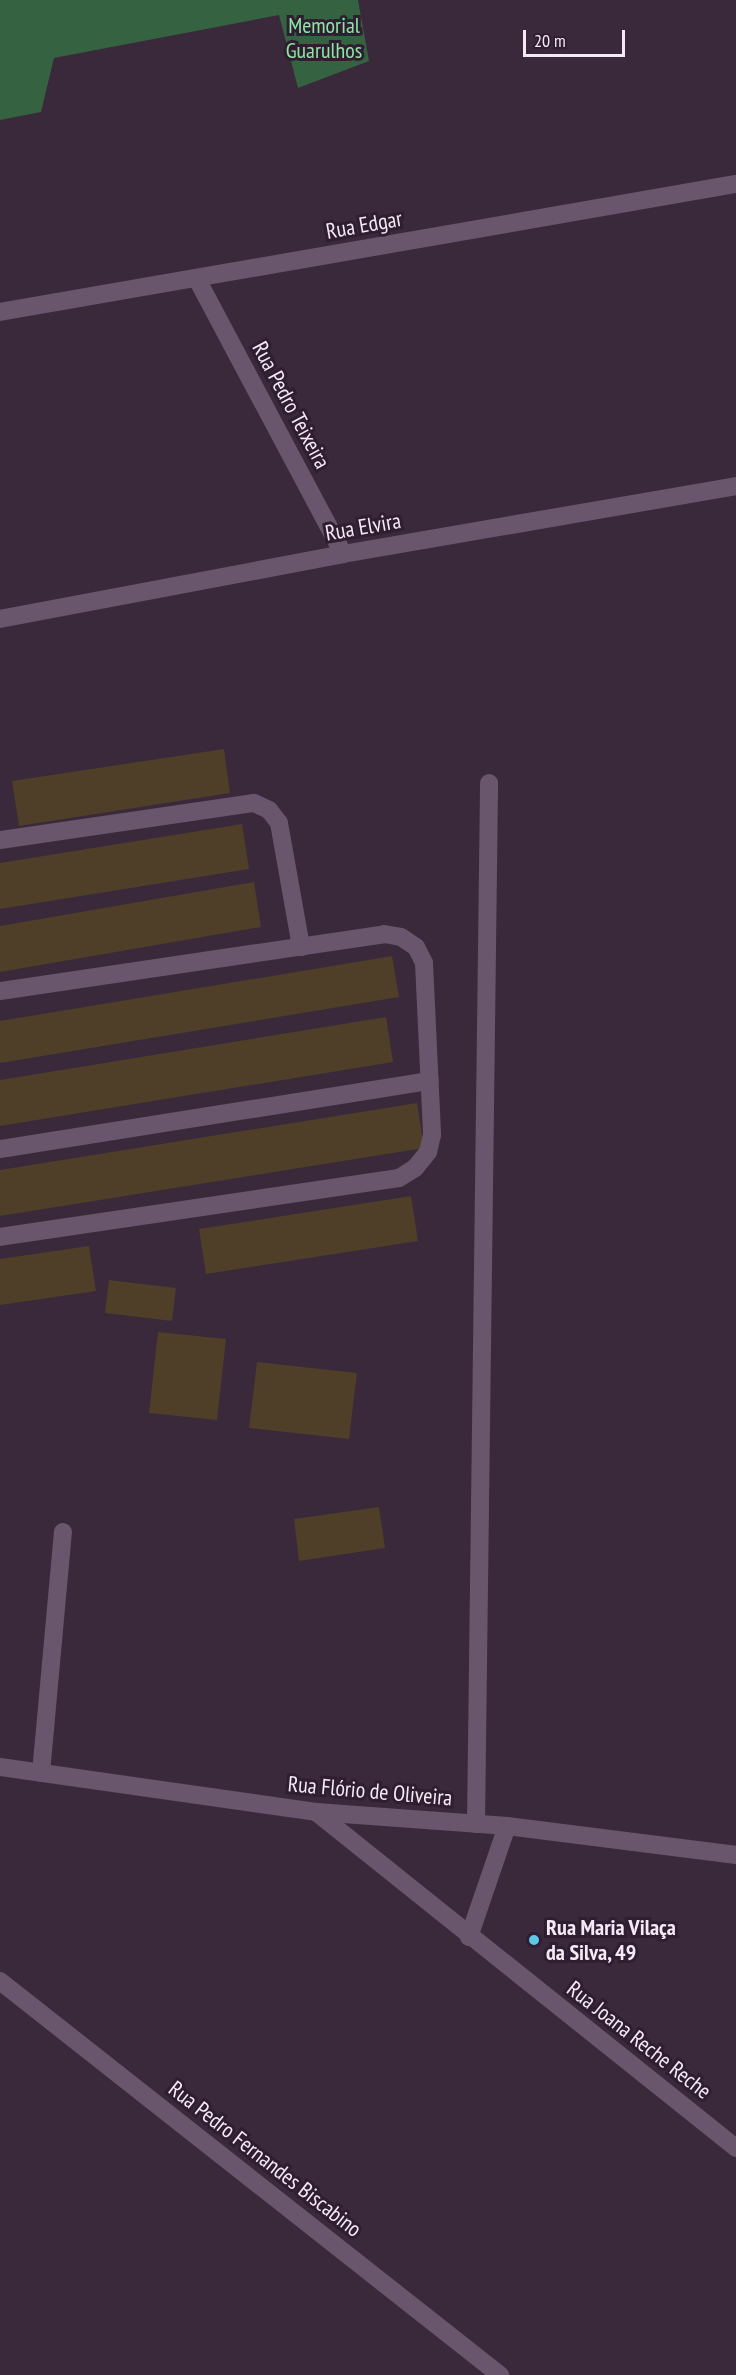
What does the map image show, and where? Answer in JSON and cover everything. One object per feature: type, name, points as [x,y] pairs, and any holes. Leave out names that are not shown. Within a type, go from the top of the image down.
[{"type":"street","name":"Rua Edgar","points":[[0,312],[736,184]]},
{"type":"street","name":"Rua Pedro Teixeira","points":[[197,279],[343,554]]},
{"type":"street","name":"Rua Elvira","points":[[0,619],[343,554],[736,486]]},
{"type":"street","points":[[476,1824],[489,783]]},
{"type":"street","points":[[0,840],[254,803],[269,810],[279,823],[301,947]]},
{"type":"street","points":[[0,991],[384,934],[401,937],[416,947],[424,963],[432,1135],[428,1152],[415,1168],[399,1178],[0,1237]]},
{"type":"street","points":[[0,1149],[430,1081]]},
{"type":"street","points":[[41,1773],[63,1532]]},
{"type":"street","name":"Rua Flório de Oliveira","points":[[0,1767],[316,1812],[507,1826],[736,1855]]},
{"type":"street","name":"Rua Joana Reche Reche","points":[[316,1812],[736,2148]]},
{"type":"street","points":[[469,1936],[507,1826]]},
{"type":"street","name":"Rua Pedro Fernandes Biscabino","points":[[0,1981],[500,2375]]},
{"type":"green space","name":"Memorial Guarulhos","points":[[0,0],[358,0],[369,61],[298,88],[279,15],[54,58],[41,112],[0,120]]},
{"type":"building","points":[[224,749],[230,793],[19,826],[12,781]]},
{"type":"building","points":[[242,824],[249,869],[0,909],[0,863]]},
{"type":"building","points":[[254,882],[261,927],[0,972],[0,926]]},
{"type":"building","points":[[392,956],[399,997],[0,1063],[0,1021]]},
{"type":"building","points":[[386,1017],[393,1062],[0,1126],[0,1080]]},
{"type":"building","points":[[417,1103],[424,1148],[0,1216],[0,1170]]},
{"type":"building","points":[[411,1196],[418,1241],[206,1274],[199,1229]]},
{"type":"building","points":[[89,1246],[96,1291],[0,1305],[0,1259]]},
{"type":"building","points":[[109,1280],[176,1288],[172,1321],[105,1313]]},
{"type":"building","points":[[158,1332],[226,1339],[217,1420],[149,1413]]},
{"type":"building","points":[[257,1362],[357,1373],[349,1439],[249,1428]]},
{"type":"building","points":[[379,1507],[385,1548],[299,1561],[294,1519]]},
{"type":"place","name":"Rua Maria Vilaça da Silva, 49","points":[[534,1940]]}]
